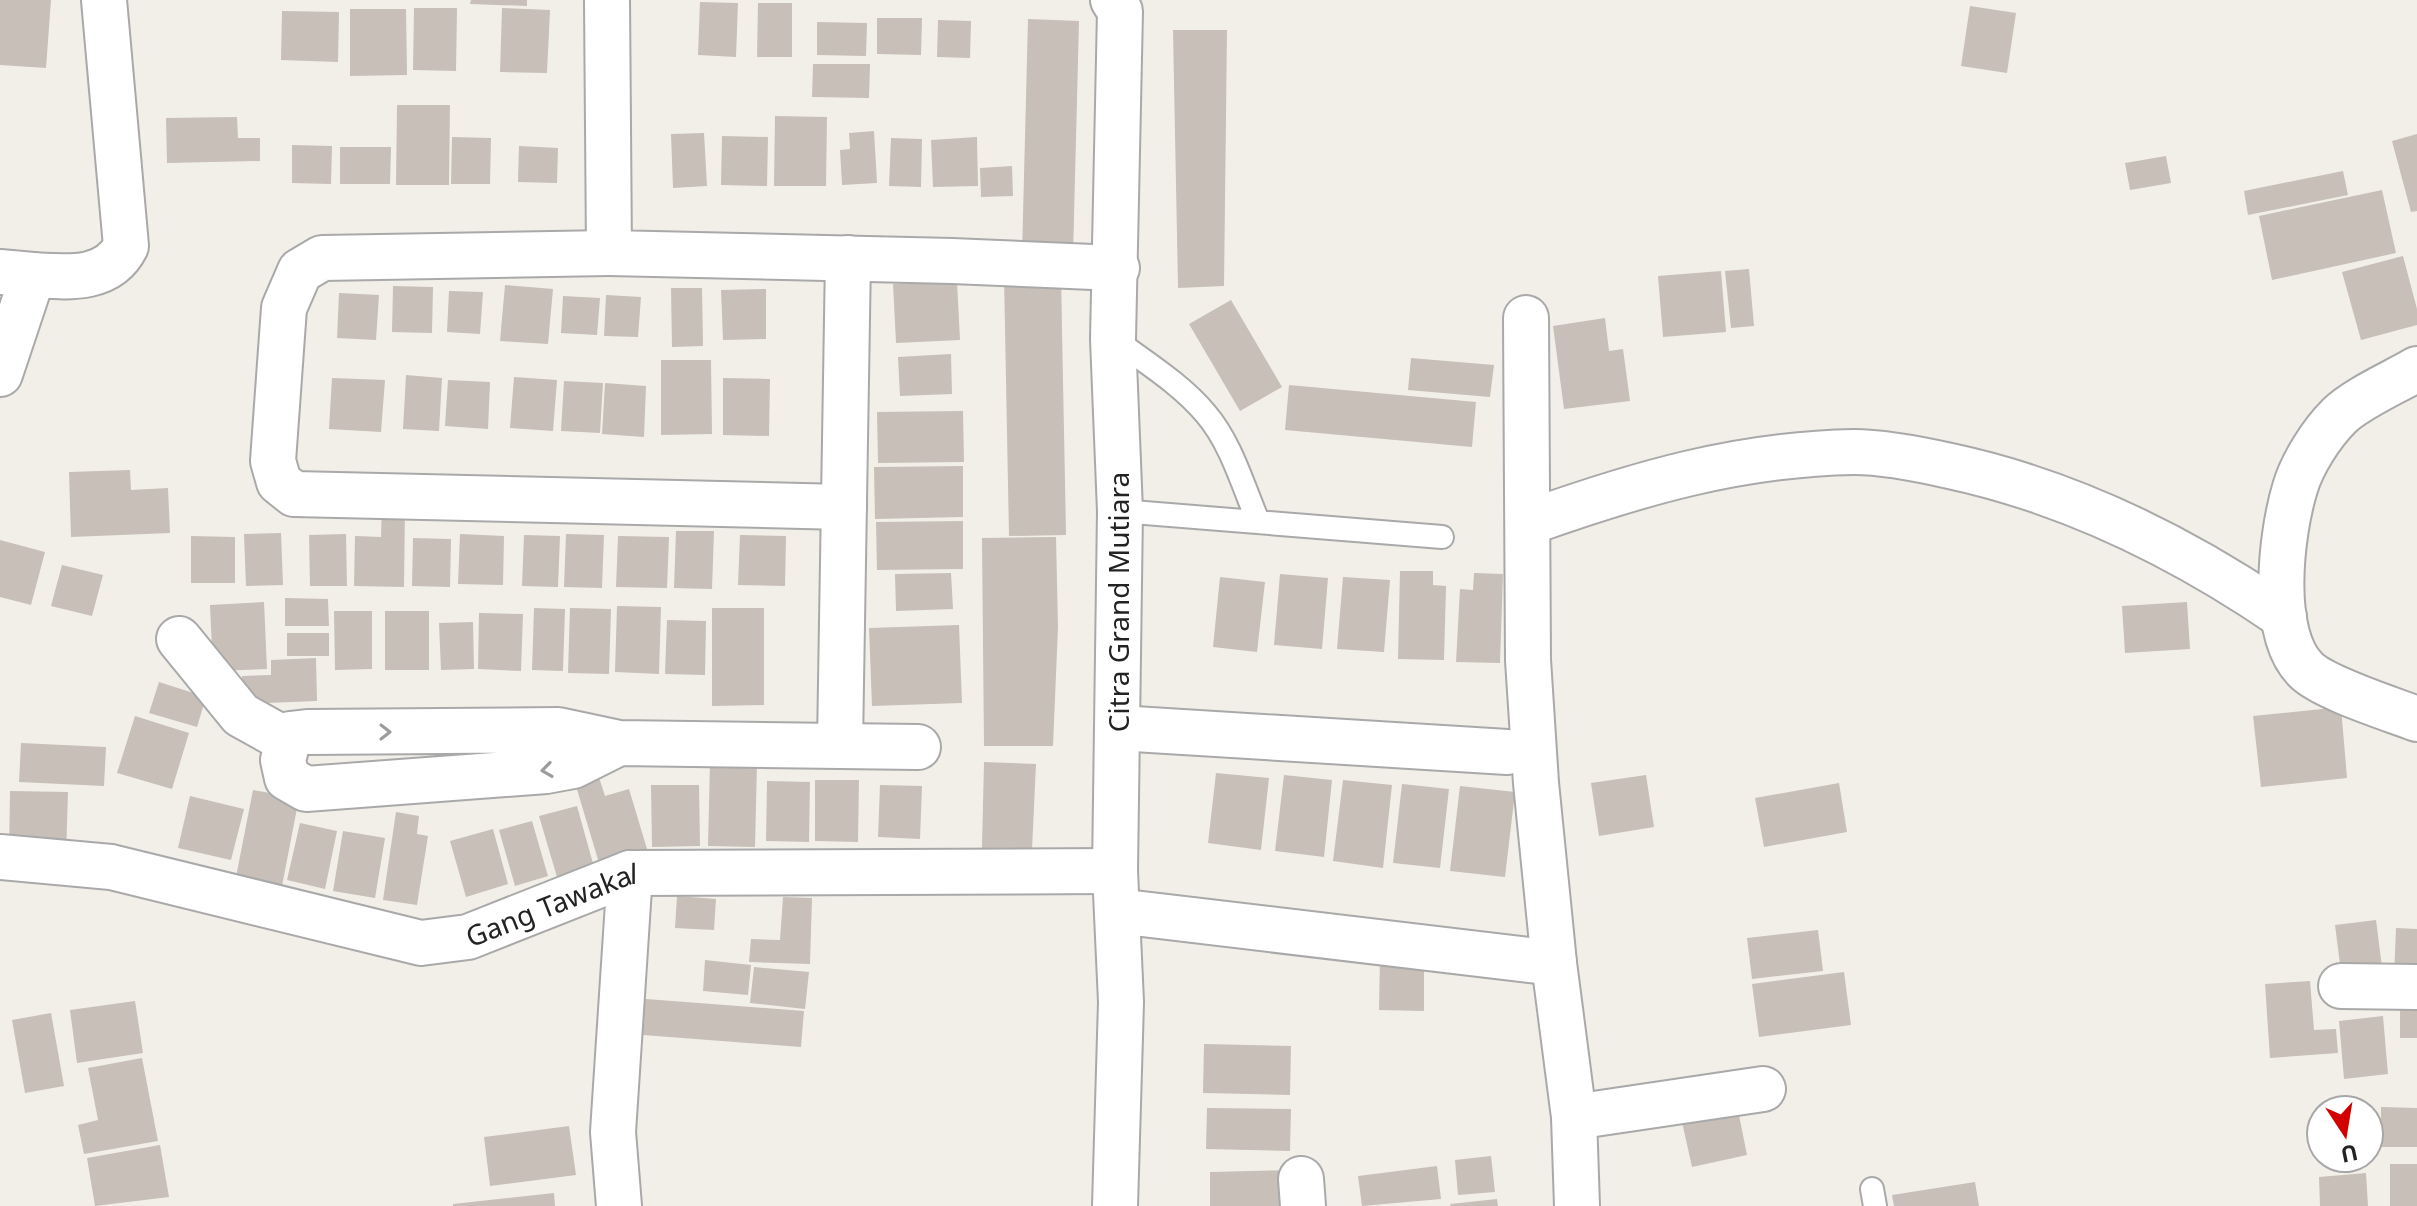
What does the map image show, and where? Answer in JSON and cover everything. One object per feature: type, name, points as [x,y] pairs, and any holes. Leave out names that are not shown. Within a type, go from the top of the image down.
[{"type":"street","points":[[0,374],[16,273],[71,277],[98,272],[120,257],[126,246],[104,0]]},
{"type":"street","points":[[607,0],[609,253]]},
{"type":"street","name":"Citra Grand Mutiara","points":[[1113,0],[1120,11],[1117,268],[1113,339],[1120,511],[1116,891],[1121,1002],[1115,1206]]},
{"type":"street","points":[[844,507],[294,494],[279,482],[273,461],[284,308],[300,271],[322,258],[609,253],[1117,268]]},
{"type":"street","points":[[840,744],[848,258]]},
{"type":"street","points":[[1526,318],[1529,675],[1554,963],[1574,1117],[1577,1206]]},
{"type":"street","points":[[2417,369],[2340,414],[2316,445],[2295,486],[2282,547],[2284,617],[2290,648],[2307,672],[2417,719]]},
{"type":"street","points":[[1530,522],[1676,474],[1781,458],[1856,452],[1912,459],[2009,478],[2126,524],[2230,580],[2284,617]]},
{"type":"street","points":[[179,639],[241,715],[286,740],[283,760],[287,778],[306,789],[546,771],[573,766],[619,743],[918,747]]},
{"type":"street","points":[[1118,728],[1507,752]]},
{"type":"street","name":"Gang Tawakal","points":[[0,857],[111,867],[421,943],[468,937],[630,873],[1116,891],[1554,963]]},
{"type":"street","points":[[619,1206],[613,1132],[630,873]]},
{"type":"street","points":[[2341,986],[2417,987]]},
{"type":"street","points":[[1574,1117],[1763,1089]]},
{"type":"lane","points":[[1113,339],[1189,395],[1208,416],[1225,442],[1258,521]]},
{"type":"lane","points":[[1120,511],[1442,537]]},
{"type":"building","points":[[0,0],[51,0],[46,68],[0,65]]},
{"type":"building","points":[[471,0],[527,0],[527,6],[470,4]]},
{"type":"building","points":[[700,2],[738,3],[736,57],[698,55]]},
{"type":"building","points":[[758,3],[792,3],[792,57],[757,57]]},
{"type":"building","points":[[1970,6],[2016,13],[2007,73],[1961,66]]},
{"type":"building","points":[[414,8],[457,8],[456,71],[413,70]]},
{"type":"building","points":[[502,8],[550,10],[547,73],[500,72]]},
{"type":"building","points":[[350,9],[406,9],[407,75],[350,76]]},
{"type":"building","points":[[282,11],[339,12],[338,62],[281,60]]},
{"type":"building","points":[[877,18],[922,18],[921,55],[877,54]]},
{"type":"building","points":[[1028,19],[1079,21],[1073,256],[1022,254]]},
{"type":"building","points":[[938,20],[971,21],[970,58],[937,57]]},
{"type":"building","points":[[817,22],[867,23],[866,56],[817,55]]},
{"type":"building","points":[[1173,30],[1227,30],[1224,286],[1178,288]]},
{"type":"building","points":[[813,64],[870,64],[869,98],[812,97]]},
{"type":"building","points":[[397,105],[450,105],[449,185],[396,185]]},
{"type":"building","points":[[775,116],[827,117],[826,186],[774,186]]},
{"type":"building","points":[[237,117],[238,138],[260,138],[260,161],[167,163],[166,118]]},
{"type":"building","points":[[874,131],[877,183],[842,185],[840,150],[850,149],[849,133]]},
{"type":"building","points":[[704,133],[707,186],[673,188],[671,134]]},
{"type":"building","points":[[2417,134],[2417,211],[2411,212],[2392,141]]},
{"type":"building","points":[[722,136],[768,137],[767,186],[721,185]]},
{"type":"building","points":[[452,137],[491,138],[490,184],[451,184]]},
{"type":"building","points":[[977,137],[978,186],[933,187],[931,140]]},
{"type":"building","points":[[891,138],[922,139],[921,187],[889,186]]},
{"type":"building","points":[[292,145],[332,146],[331,184],[292,183]]},
{"type":"building","points":[[519,146],[558,148],[557,183],[518,182]]},
{"type":"building","points":[[340,147],[391,147],[390,184],[340,184]]},
{"type":"building","points":[[2166,156],[2171,183],[2130,190],[2125,163]]},
{"type":"building","points":[[1012,166],[1013,196],[981,197],[980,168]]},
{"type":"building","points":[[2343,171],[2348,195],[2248,215],[2244,191]]},
{"type":"building","points":[[2382,190],[2396,253],[2272,280],[2259,216]]},
{"type":"building","points":[[2403,256],[2417,309],[2417,325],[2361,340],[2342,272]]},
{"type":"building","points":[[1749,269],[1754,326],[1731,328],[1725,271]]},
{"type":"building","points":[[1721,271],[1726,332],[1663,337],[1658,276]]},
{"type":"building","points":[[1061,276],[1066,535],[1009,536],[1004,277]]},
{"type":"building","points":[[957,282],[960,340],[896,343],[893,284]]},
{"type":"building","points":[[505,285],[553,289],[548,344],[500,341]]},
{"type":"building","points":[[393,286],[433,287],[432,333],[392,332]]},
{"type":"building","points":[[671,288],[702,288],[703,346],[672,347]]},
{"type":"building","points":[[766,289],[766,339],[723,340],[721,290]]},
{"type":"building","points":[[449,291],[483,292],[480,334],[447,332]]},
{"type":"building","points":[[339,293],[379,295],[376,340],[337,338]]},
{"type":"building","points":[[606,295],[641,297],[638,337],[604,336]]},
{"type":"building","points":[[563,296],[600,298],[597,335],[561,333]]},
{"type":"building","points":[[1231,300],[1282,387],[1240,411],[1189,324]]},
{"type":"building","points":[[1605,318],[1609,351],[1623,349],[1630,401],[1564,409],[1553,326]]},
{"type":"building","points":[[951,354],[952,394],[900,396],[898,357]]},
{"type":"building","points":[[1411,358],[1494,365],[1490,397],[1408,390]]},
{"type":"building","points":[[661,360],[711,360],[712,434],[661,435]]},
{"type":"building","points":[[406,375],[442,378],[439,431],[403,429]]},
{"type":"building","points":[[514,377],[557,380],[553,431],[510,428]]},
{"type":"building","points":[[332,378],[385,380],[381,432],[329,429]]},
{"type":"building","points":[[723,378],[770,379],[769,436],[723,435]]},
{"type":"building","points":[[448,380],[490,382],[488,429],[445,426]]},
{"type":"building","points":[[564,381],[603,383],[600,433],[561,431]]},
{"type":"building","points":[[605,383],[646,386],[644,437],[602,434]]},
{"type":"building","points":[[1289,385],[1476,402],[1472,447],[1285,430]]},
{"type":"building","points":[[963,411],[964,462],[878,463],[877,412]]},
{"type":"building","points":[[963,466],[963,517],[875,519],[874,467]]},
{"type":"building","points":[[130,470],[131,490],[168,488],[170,533],[71,537],[69,472]]},
{"type":"building","points":[[382,503],[405,503],[404,587],[354,586],[355,536],[381,537]]},
{"type":"building","points":[[963,521],[963,569],[877,570],[876,522]]},
{"type":"building","points":[[676,531],[714,531],[712,589],[674,588]]},
{"type":"building","points":[[281,533],[283,585],[246,586],[244,534]]},
{"type":"building","points":[[346,534],[347,586],[310,586],[309,535]]},
{"type":"building","points":[[460,534],[504,536],[503,585],[458,584]]},
{"type":"building","points":[[566,534],[604,535],[602,588],[564,587]]},
{"type":"building","points":[[524,535],[560,536],[558,587],[522,586]]},
{"type":"building","points":[[740,535],[786,536],[785,586],[738,585]]},
{"type":"building","points":[[191,536],[235,537],[235,583],[191,583]]},
{"type":"building","points":[[618,536],[669,537],[667,588],[616,587]]},
{"type":"building","points":[[1056,537],[1058,627],[1053,746],[984,746],[982,538]]},
{"type":"building","points":[[413,538],[451,539],[450,587],[412,586]]},
{"type":"building","points":[[0,540],[45,552],[31,605],[0,597]]},
{"type":"building","points":[[62,565],[103,575],[92,616],[51,606]]},
{"type":"building","points":[[1400,571],[1433,571],[1433,585],[1446,586],[1444,660],[1398,659]]},
{"type":"building","points":[[951,573],[953,609],[896,611],[895,574]]},
{"type":"building","points":[[1474,573],[1503,574],[1500,663],[1456,662],[1460,589],[1473,590]]},
{"type":"building","points":[[1280,574],[1328,578],[1322,649],[1274,645]]},
{"type":"building","points":[[1220,577],[1265,582],[1257,652],[1213,647]]},
{"type":"building","points":[[1343,577],[1390,580],[1384,652],[1337,649]]},
{"type":"building","points":[[285,598],[328,599],[329,626],[285,626]]},
{"type":"building","points":[[264,602],[267,669],[213,671],[210,605]]},
{"type":"building","points":[[2187,602],[2190,649],[2125,653],[2122,606]]},
{"type":"building","points":[[617,606],[661,607],[659,674],[615,672]]},
{"type":"building","points":[[534,608],[565,609],[563,671],[532,670]]},
{"type":"building","points":[[570,608],[611,609],[609,674],[568,673]]},
{"type":"building","points":[[712,608],[764,608],[764,705],[712,706]]},
{"type":"building","points":[[334,611],[372,611],[372,669],[335,670]]},
{"type":"building","points":[[385,611],[429,611],[429,670],[385,670]]},
{"type":"building","points":[[479,613],[523,614],[521,671],[478,669]]},
{"type":"building","points":[[667,620],[706,621],[705,675],[665,674]]},
{"type":"building","points":[[473,622],[474,669],[441,670],[439,623]]},
{"type":"building","points":[[959,625],[962,703],[872,706],[869,628]]},
{"type":"building","points":[[287,633],[329,633],[329,656],[287,656]]},
{"type":"building","points":[[316,658],[317,701],[242,704],[242,676],[271,675],[271,660]]},
{"type":"building","points":[[159,682],[206,697],[197,727],[149,713]]},
{"type":"building","points":[[2341,707],[2347,778],[2261,787],[2253,716]]},
{"type":"building","points":[[135,716],[189,733],[172,789],[117,773]]},
{"type":"building","points":[[21,743],[106,747],[104,786],[19,782]]},
{"type":"building","points":[[984,762],[1036,764],[1032,849],[982,848]]},
{"type":"building","points":[[710,763],[757,763],[755,847],[708,846]]},
{"type":"building","points":[[596,768],[605,796],[629,789],[647,849],[599,863],[573,776]]},
{"type":"building","points":[[1216,773],[1269,778],[1261,850],[1208,843]]},
{"type":"building","points":[[1284,775],[1332,780],[1324,857],[1275,851]]},
{"type":"building","points":[[1646,775],[1654,827],[1599,836],[1591,783]]},
{"type":"building","points":[[815,780],[859,780],[858,842],[815,841]]},
{"type":"building","points":[[1343,780],[1392,785],[1383,868],[1333,861]]},
{"type":"building","points":[[767,781],[810,782],[809,842],[766,841]]},
{"type":"building","points":[[1839,783],[1847,832],[1764,847],[1755,798]]},
{"type":"building","points":[[1402,784],[1449,789],[1440,868],[1393,863]]},
{"type":"building","points":[[651,785],[699,785],[700,846],[652,847]]},
{"type":"building","points":[[880,785],[922,786],[920,839],[878,837]]},
{"type":"building","points":[[1460,786],[1515,792],[1505,877],[1450,871]]},
{"type":"building","points":[[253,790],[299,798],[281,891],[235,882]]},
{"type":"building","points":[[10,791],[68,792],[66,857],[9,856]]},
{"type":"building","points":[[190,796],[244,809],[231,860],[178,848]]},
{"type":"building","points":[[577,806],[594,867],[557,877],[539,816]]},
{"type":"building","points":[[396,812],[419,816],[417,834],[428,836],[417,905],[383,900]]},
{"type":"building","points":[[532,821],[548,876],[515,886],[499,830]]},
{"type":"building","points":[[300,823],[337,831],[325,889],[287,880]]},
{"type":"building","points":[[493,829],[508,884],[466,897],[450,841]]},
{"type":"building","points":[[343,831],[385,838],[375,898],[333,891]]},
{"type":"building","points":[[677,896],[716,899],[714,930],[675,928]]},
{"type":"building","points":[[783,897],[812,898],[810,964],[749,962],[751,939],[780,940]]},
{"type":"building","points":[[2376,920],[2383,975],[2342,980],[2335,925]]},
{"type":"building","points":[[2396,928],[2417,929],[2417,978],[2394,977]]},
{"type":"building","points":[[1818,930],[1823,971],[1752,979],[1747,938]]},
{"type":"building","points":[[1380,957],[1424,958],[1424,1011],[1379,1010]]},
{"type":"building","points":[[705,960],[751,965],[748,995],[703,991]]},
{"type":"building","points":[[754,967],[809,972],[805,1009],[750,1003]]},
{"type":"building","points":[[1844,972],[1851,1025],[1759,1037],[1752,984]]},
{"type":"building","points":[[2310,981],[2314,1030],[2336,1029],[2338,1053],[2270,1058],[2265,984]]},
{"type":"building","points":[[2400,997],[2417,997],[2417,1038],[2400,1038]]},
{"type":"building","points":[[633,998],[804,1011],[801,1047],[630,1034]]},
{"type":"building","points":[[135,1001],[143,1053],[77,1063],[70,1010]]},
{"type":"building","points":[[51,1013],[64,1086],[25,1093],[12,1020]]},
{"type":"building","points":[[2383,1016],[2388,1074],[2344,1079],[2339,1021]]},
{"type":"building","points":[[1204,1044],[1291,1046],[1290,1095],[1203,1093]]},
{"type":"building","points":[[142,1058],[158,1141],[84,1154],[78,1125],[98,1120],[88,1068]]},
{"type":"building","points":[[2385,1107],[2417,1108],[2417,1147],[2385,1147]]},
{"type":"building","points":[[1207,1108],[1291,1109],[1290,1151],[1206,1149]]},
{"type":"building","points":[[1738,1110],[1747,1155],[1692,1167],[1682,1122]]},
{"type":"building","points":[[569,1126],[576,1175],[490,1186],[484,1137]]},
{"type":"building","points":[[160,1145],[169,1197],[95,1206],[87,1158]]},
{"type":"building","points":[[1491,1156],[1495,1192],[1458,1195],[1455,1160]]},
{"type":"building","points":[[2390,1164],[2417,1164],[2417,1206],[2390,1206]]},
{"type":"building","points":[[1437,1166],[1441,1199],[1362,1206],[1358,1176]]},
{"type":"building","points":[[1296,1170],[1296,1206],[1210,1206],[1210,1172]]},
{"type":"building","points":[[2366,1174],[2368,1206],[2320,1206],[2319,1177]]},
{"type":"building","points":[[1975,1182],[1979,1206],[1894,1206],[1892,1195]]},
{"type":"building","points":[[554,1193],[555,1206],[453,1206],[453,1204]]},
{"type":"building","points":[[1497,1199],[1498,1206],[1450,1204]]}]
